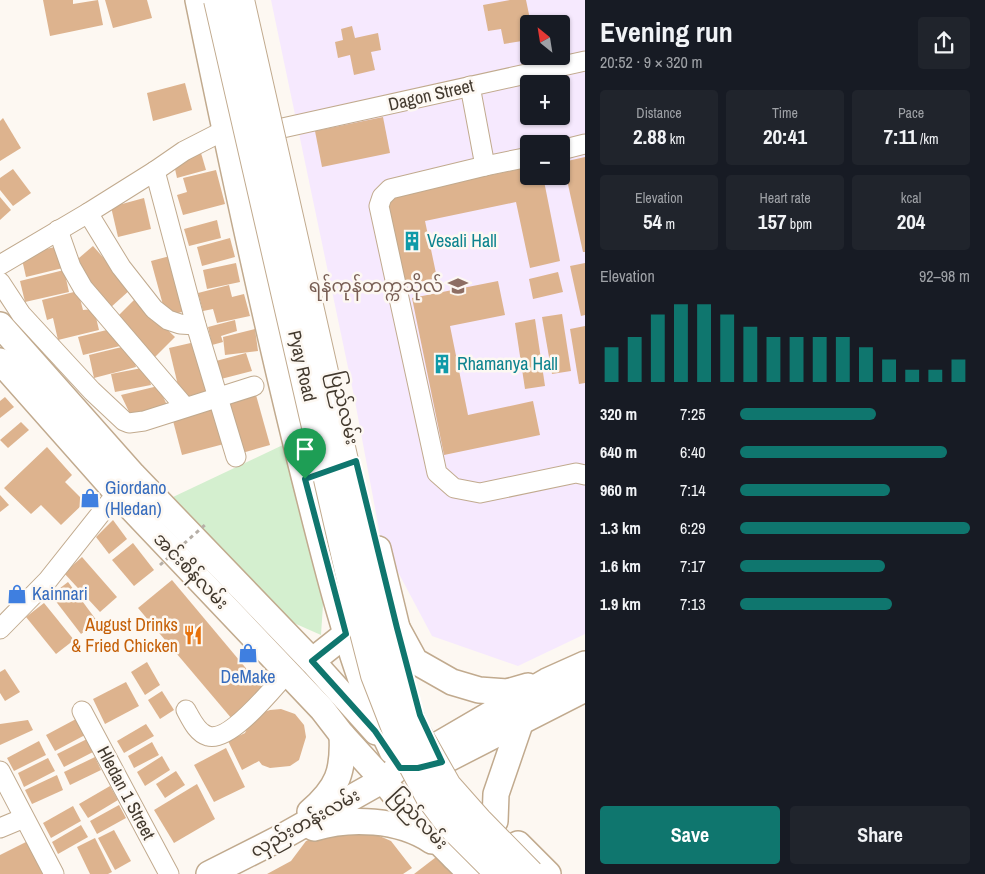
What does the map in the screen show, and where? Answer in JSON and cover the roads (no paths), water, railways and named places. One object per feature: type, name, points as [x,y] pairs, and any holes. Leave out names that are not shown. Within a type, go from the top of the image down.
[{"type":"highway","name":"Pyay Road","points":[[218,0],[356,601],[375,675],[403,747],[430,797],[451,825],[500,874]]},
{"type":"highway","name":"ပြည်လမ်း","points":[[240,0],[376,598],[405,703],[414,726],[447,786],[530,874]]},
{"type":"main road","name":"Pyay Road","points":[[198,0],[225,130],[294,437]]},
{"type":"main road","name":"ပြည်လမ်း","points":[[252,0],[278,129],[356,461],[420,715],[438,754],[499,825],[548,874]]},
{"type":"main road","name":"အင်းစိန်လမ်း","points":[[0,325],[133,476],[312,661]]},
{"type":"main road","name":"အင်းစိန်လမ်း","points":[[4,372],[322,709],[342,735],[392,774]]},
{"type":"main road","name":"ပြည်လမ်း","points":[[294,437],[346,634],[392,774],[406,809],[464,867]]},
{"type":"main road","points":[[305,479],[356,461]]},
{"type":"main road","points":[[397,628],[416,661],[452,682],[479,690],[507,692],[547,681],[585,664]]},
{"type":"main road","points":[[346,634],[312,661],[375,731],[392,774]]},
{"type":"main road","points":[[438,754],[547,681]]},
{"type":"main road","points":[[438,754],[521,721],[585,689]]},
{"type":"main road","points":[[499,825],[496,794],[521,721]]},
{"type":"main road","points":[[280,838],[319,805],[333,789],[340,775],[343,756],[342,735]]},
{"type":"main road","name":"လှည်းတန်းလမ်း","points":[[209,874],[280,838],[392,774],[414,756],[438,754]]},
{"type":"main road","name":"ပြည်လမ်း","points":[[392,774],[499,825]]},
{"type":"main road","points":[[280,838],[343,821],[384,823],[427,838],[464,867]]},
{"type":"street","name":"Dagon Street","points":[[278,129],[585,62]]},
{"type":"street","points":[[470,86],[485,166]]},
{"type":"street","points":[[0,265],[156,171],[184,151],[225,130]]},
{"type":"street","points":[[570,148],[585,144]]},
{"type":"street","points":[[520,159],[390,189],[382,197],[378,206],[437,473],[454,488],[480,493],[576,474],[585,475]]},
{"type":"street","points":[[156,171],[196,325],[236,457]]},
{"type":"street","points":[[88,213],[121,267],[154,309],[168,320],[180,324],[196,325]]},
{"type":"street","points":[[58,230],[71,267],[82,288],[185,407]]},
{"type":"street","points":[[0,282],[21,314],[92,391],[124,421],[129,423],[144,421],[254,386]]},
{"type":"street","points":[[0,629],[48,580],[117,493]]},
{"type":"street","points":[[186,710],[197,729],[208,736],[221,737],[253,711],[287,673]]},
{"type":"street","name":"Hledan 1 Street","points":[[82,711],[169,874]]},
{"type":"street","points":[[0,771],[54,874]]},
{"type":"street","points":[[0,828],[24,818]]},
{"type":"street","points":[[464,867],[499,825]]},
{"type":"place","name":"Vesali Hall","points":[[412,241]]},
{"type":"place","name":"ရန်ကုန်တက္ကသိုလ်","points":[[458,286]]},
{"type":"place","name":"Rhamanya Hall","points":[[442,364]]},
{"type":"place","name":"Giordano (Hledan)","points":[[90,498]]},
{"type":"place","name":"Kainnari","points":[[17,594]]},
{"type":"place","name":"August Drinks & Fried Chicken","points":[[193,635]]},
{"type":"place","name":"DeMake","points":[[248,653]]}]
